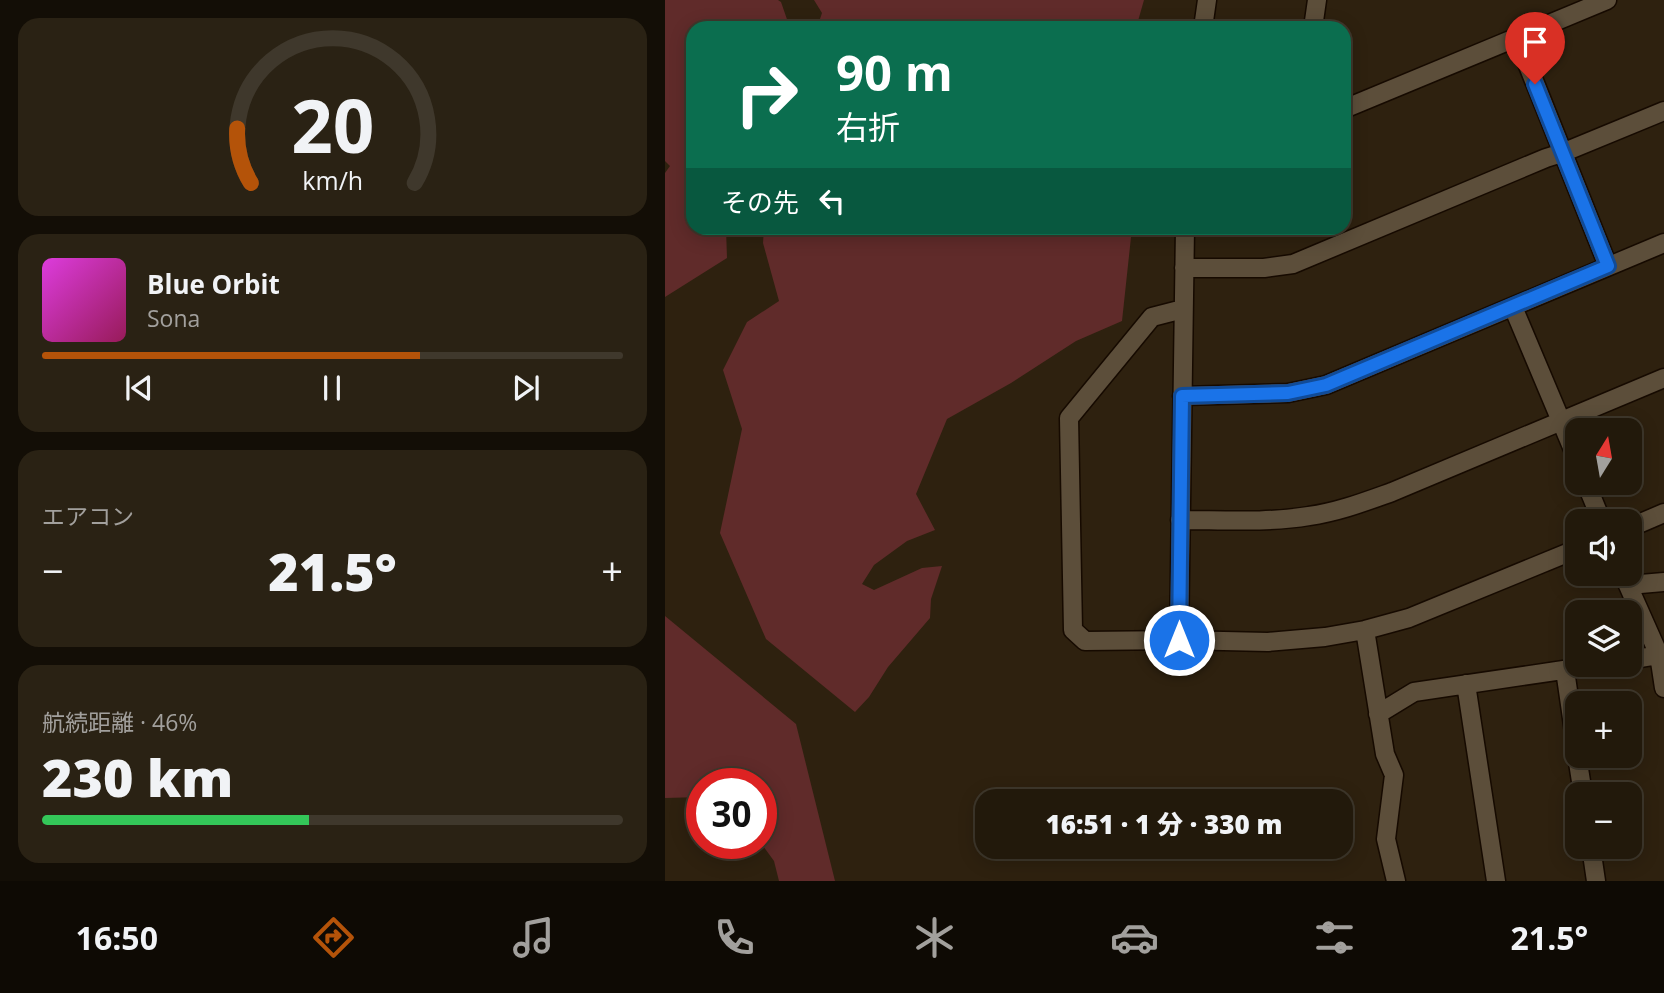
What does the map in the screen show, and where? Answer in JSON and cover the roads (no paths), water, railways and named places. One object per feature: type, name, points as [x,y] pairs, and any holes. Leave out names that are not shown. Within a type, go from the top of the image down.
[{"type":"street","points":[[1204,21],[1207,0]]},
{"type":"street","points":[[1314,21],[1317,0]]},
{"type":"street","points":[[1351,105],[1607,0]]},
{"type":"street","points":[[1517,38],[1608,266]]},
{"type":"street","points":[[1184,268],[1264,268],[1293,264],[1664,111]]},
{"type":"street","points":[[1179,640],[1185,235]]},
{"type":"street","points":[[1182,396],[1288,393],[1326,385],[1664,243]]},
{"type":"street","points":[[1513,307],[1565,430]]},
{"type":"street","points":[[1184,309],[1152,317],[1069,418],[1073,630],[1085,641],[1268,642],[1365,630],[1409,618],[1565,555]]},
{"type":"street","points":[[1180,520],[1267,520],[1309,517],[1349,508],[1664,378]]},
{"type":"street","points":[[1642,522],[1664,513]]},
{"type":"street","points":[[1642,581],[1664,582]]},
{"type":"street","points":[[1629,586],[1661,654],[1664,688]]},
{"type":"street","points":[[1365,630],[1385,754],[1394,775],[1386,839],[1396,881]]},
{"type":"street","points":[[1642,658],[1661,654]]},
{"type":"street","points":[[1378,714],[1414,692],[1565,670]]},
{"type":"street","points":[[1467,684],[1496,881]]},
{"type":"street","points":[[1593,859],[1596,881]]}]
